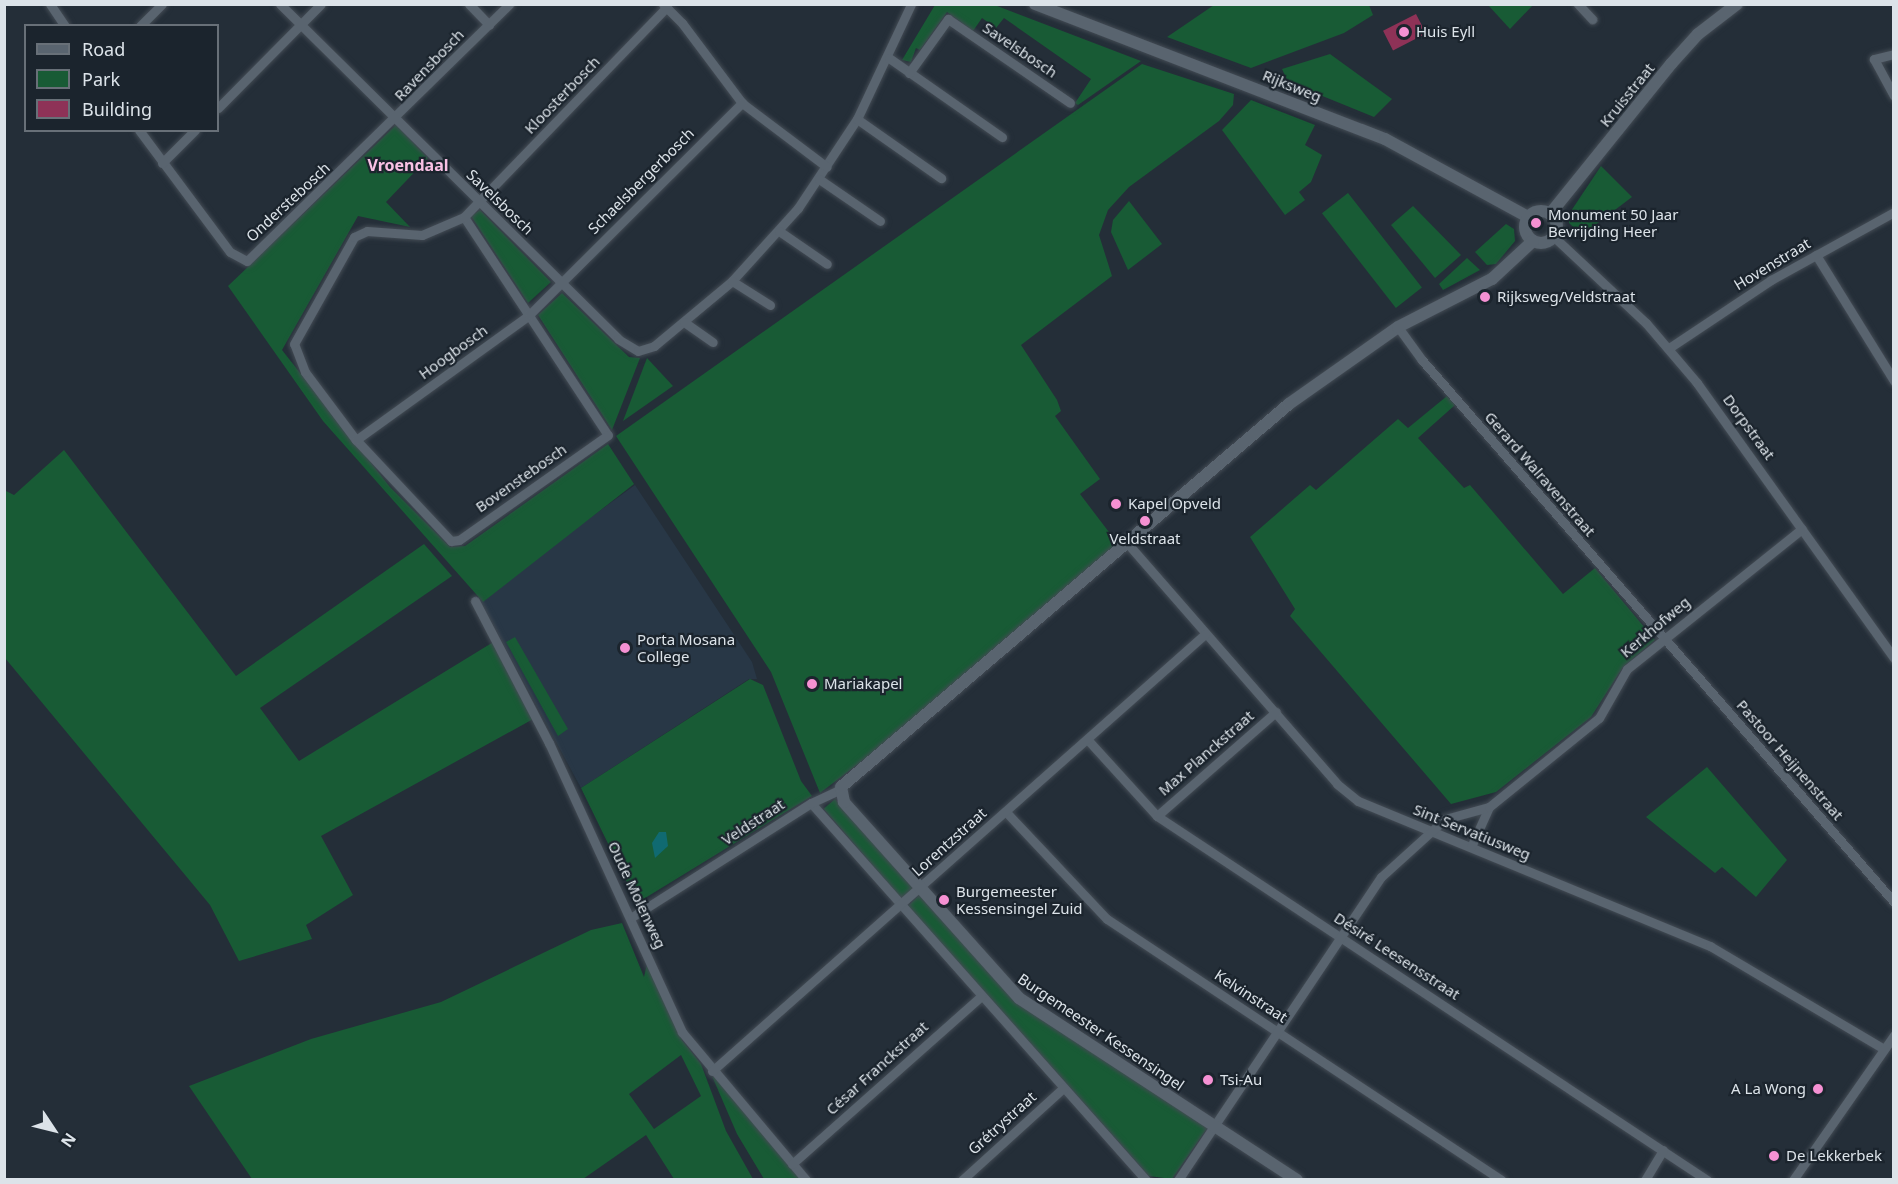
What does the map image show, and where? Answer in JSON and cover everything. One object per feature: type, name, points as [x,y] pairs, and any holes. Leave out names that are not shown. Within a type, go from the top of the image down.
[{"type":"street","points":[[50,4],[64,24]]},
{"type":"street","points":[[142,24],[162,4]]},
{"type":"street","name":"Savelsbosch","points":[[280,4],[395,120],[630,349],[645,351],[684,322],[732,281],[779,231],[819,179],[857,119],[889,58],[911,4]]},
{"type":"street","points":[[219,107],[321,4]]},
{"type":"street","points":[[469,4],[489,24]]},
{"type":"street","name":"Ravensbosch","points":[[395,120],[509,4]]},
{"type":"street","name":"Rijksweg","points":[[1035,4],[1384,139],[1528,217]]},
{"type":"street","points":[[1578,4],[1592,19]]},
{"type":"street","name":"Kruisstraat","points":[[1550,214],[1671,64],[1698,34],[1737,4]]},
{"type":"street","points":[[665,6],[742,102],[827,167]]},
{"type":"street","name":"Kloosterbosch","points":[[464,217],[480,203],[665,6]]},
{"type":"street","name":"Savelsbosch","points":[[909,73],[948,19],[1070,103]]},
{"type":"street","points":[[1893,54],[1874,59],[1893,96]]},
{"type":"street","points":[[889,58],[1002,137]]},
{"type":"street","name":"Schaelsbergerbosch","points":[[560,282],[742,102]]},
{"type":"street","points":[[857,119],[941,178]]},
{"type":"street","name":"Onderstebosch","points":[[140,132],[230,252],[248,261],[395,120]]},
{"type":"street","points":[[162,163],[193,132]]},
{"type":"street","points":[[819,179],[880,221]]},
{"type":"street","points":[[1539,211],[1550,214],[1557,223],[1554,237],[1543,243],[1533,241],[1525,229],[1528,217],[1539,211]]},
{"type":"street","name":"Hovenstraat","points":[[1669,348],[1816,255],[1893,212]]},
{"type":"street","name":"Bovenstebosch","points":[[464,217],[608,435],[451,541],[356,440],[305,372],[294,344],[354,237],[367,231],[422,235],[464,217]]},
{"type":"street","points":[[779,231],[827,264]]},
{"type":"street","name":"Dorpstraat","points":[[1554,237],[1669,348],[1893,658]]},
{"type":"street","name":"Veldstraat","points":[[632,917],[812,803],[841,789],[855,772],[1128,544],[1289,404],[1398,327],[1483,285],[1533,241]]},
{"type":"street","points":[[1816,255],[1893,381]]},
{"type":"street","points":[[732,281],[770,305]]},
{"type":"street","name":"Hoogbosch","points":[[356,440],[529,315],[560,282]]},
{"type":"street","points":[[684,322],[713,342]]},
{"type":"street","name":"Gerard Walravenstraat","points":[[1398,327],[1422,360],[1663,638]]},
{"type":"street","name":"Kerkhofweg","points":[[1183,1178],[1214,1126],[1381,877],[1445,819],[1489,807],[1599,718],[1627,669],[1802,529]]},
{"type":"street","name":"Sint Servatiusweg","points":[[1128,544],[1205,634],[1350,795],[1429,833],[1471,847],[1718,950],[1881,1047]]},
{"type":"street","name":"Oude Molenweg","points":[[475,601],[632,917],[682,1032],[712,1071],[806,1179]]},
{"type":"street","name":"Lorentzstraat","points":[[712,1071],[919,890],[1205,634]]},
{"type":"street","name":"Pastoor Heijnenstraat","points":[[1663,638],[1893,902]]},
{"type":"street","name":"Max Planckstraat","points":[[1157,816],[1276,712]]},
{"type":"street","name":"Désiré Leesensstraat","points":[[1087,739],[1157,816],[1707,1179]]},
{"type":"street","name":"Burgemeester Kessensingel","points":[[841,789],[844,802],[919,890],[1019,998],[1297,1179]]},
{"type":"street","points":[[812,803],[1144,1179]]},
{"type":"street","name":"Kerkhofweg","points":[[1471,847],[1489,807]]},
{"type":"street","name":"Kelvinstraat","points":[[1006,812],[1107,920],[1501,1179]]},
{"type":"street","name":"César Franckstraat","points":[[792,1164],[981,996]]},
{"type":"street","points":[[1793,1179],[1881,1047],[1893,1035]]},
{"type":"street","name":"Grétrystraat","points":[[962,1179],[1063,1088]]},
{"type":"street","points":[[1645,1179],[1663,1150]]},
{"type":"shaded area","name":"Porta Mosana College","points":[[635,485],[752,662],[757,679],[749,679],[581,788],[479,599]]},
{"type":"green space","points":[[992,4],[1141,61],[1078,105],[1075,103],[1091,79],[1004,18],[996,28],[982,18],[973,31],[947,12],[920,50],[916,48],[911,62],[902,60],[935,5]]},
{"type":"green space","points":[[1214,5],[1369,5],[1373,15],[1344,33],[1251,68],[1167,37]]},
{"type":"green space","points":[[1488,5],[1533,5],[1510,29]]},
{"type":"green space","points":[[1330,54],[1392,99],[1374,117],[1288,82],[1282,69]]},
{"type":"green space","points":[[1142,64],[1234,94],[1233,105],[1219,121],[1129,187],[1108,210],[1099,235],[1112,276],[1021,345],[1057,400],[1061,411],[1055,416],[1100,479],[1080,494],[1118,544],[883,745],[820,793],[771,672],[616,436]]},
{"type":"green space","points":[[1251,100],[1315,125],[1305,145],[1322,155],[1311,182],[1299,192],[1305,200],[1285,215],[1222,130]]},
{"type":"green space","points":[[396,125],[428,158],[386,202],[410,227],[358,216],[282,350],[390,487],[450,547],[465,546],[608,444],[634,484],[483,602],[323,421],[228,286]]},
{"type":"green space","points":[[1601,166],[1632,197],[1582,235],[1569,223],[1569,214]]},
{"type":"green space","points":[[1348,193],[1422,288],[1396,308],[1322,213]]},
{"type":"green space","points":[[1129,201],[1162,244],[1128,270],[1111,232],[1113,220]]},
{"type":"green space","points":[[1413,206],[1461,255],[1435,278],[1391,225]]},
{"type":"green space","points":[[480,210],[551,282],[528,303],[471,216]]},
{"type":"green space","points":[[1506,224],[1514,229],[1515,241],[1496,264],[1487,265],[1475,252]]},
{"type":"green space","points":[[1467,258],[1480,270],[1443,290],[1439,284]]},
{"type":"green space","points":[[562,293],[629,357],[640,358],[612,430],[538,315]]},
{"type":"green space","points":[[647,358],[673,386],[623,421]]},
{"type":"green space","points":[[1447,396],[1455,405],[1418,438],[1464,488],[1470,485],[1563,594],[1595,568],[1655,640],[1623,667],[1591,717],[1496,792],[1451,804],[1290,616],[1295,609],[1250,537],[1310,485],[1316,490],[1398,419],[1408,428]]},
{"type":"green space","points":[[64,450],[236,676],[424,544],[452,576],[260,708],[299,761],[495,641],[535,718],[321,836],[353,895],[306,925],[312,939],[239,961],[210,905],[5,658],[4,490],[14,495]]},
{"type":"green space","points":[[515,637],[568,729],[558,736],[506,642]]},
{"type":"green space","points":[[750,679],[763,685],[801,781],[812,796],[637,903],[581,788]]},
{"type":"green space","points":[[1707,767],[1787,860],[1756,897],[1722,867],[1715,873],[1646,817]]},
{"type":"green space","points":[[835,799],[913,889],[902,899],[824,809]]},
{"type":"green space","points":[[919,895],[995,979],[1208,1127],[1172,1179],[1149,1176],[908,906]]},
{"type":"green space","points":[[622,923],[644,977],[647,964],[682,1040],[701,1064],[726,1131],[753,1179],[674,1179],[646,1135],[583,1179],[252,1179],[189,1086],[311,1039],[441,1002],[591,930]],"holes":[[[681,1055],[701,1096],[654,1129],[629,1094]]]},
{"type":"green space","points":[[712,1076],[718,1080],[804,1179],[764,1179],[737,1134]]},
{"type":"water","points":[[659,832],[666,832],[668,846],[655,858],[652,843]]},
{"type":"building","name":"Huis Eyll","points":[[1416,14],[1426,34],[1393,50],[1383,31]]},
{"type":"place","name":"Huis Eyll","points":[[1404,32]]},
{"type":"place","name":"Monument 50 Jaar Bevrijding Heer","points":[[1536,223]]},
{"type":"place","name":"Rijksweg/Veldstraat","points":[[1485,297]]},
{"type":"place","name":"Kapel Opveld","points":[[1116,504]]},
{"type":"place","name":"Veldstraat","points":[[1145,521]]},
{"type":"place","name":"Porta Mosana College","points":[[625,648]]},
{"type":"place","name":"Mariakapel","points":[[812,684]]},
{"type":"place","name":"Burgemeester Kessensingel Zuid","points":[[944,900]]},
{"type":"place","name":"Tsi-Au","points":[[1208,1080]]},
{"type":"place","name":"A La Wong","points":[[1818,1089]]},
{"type":"place","name":"De Lekkerbek","points":[[1774,1156]]},
{"type":"district","name":"Vroendaal","points":[[408,165]]}]
